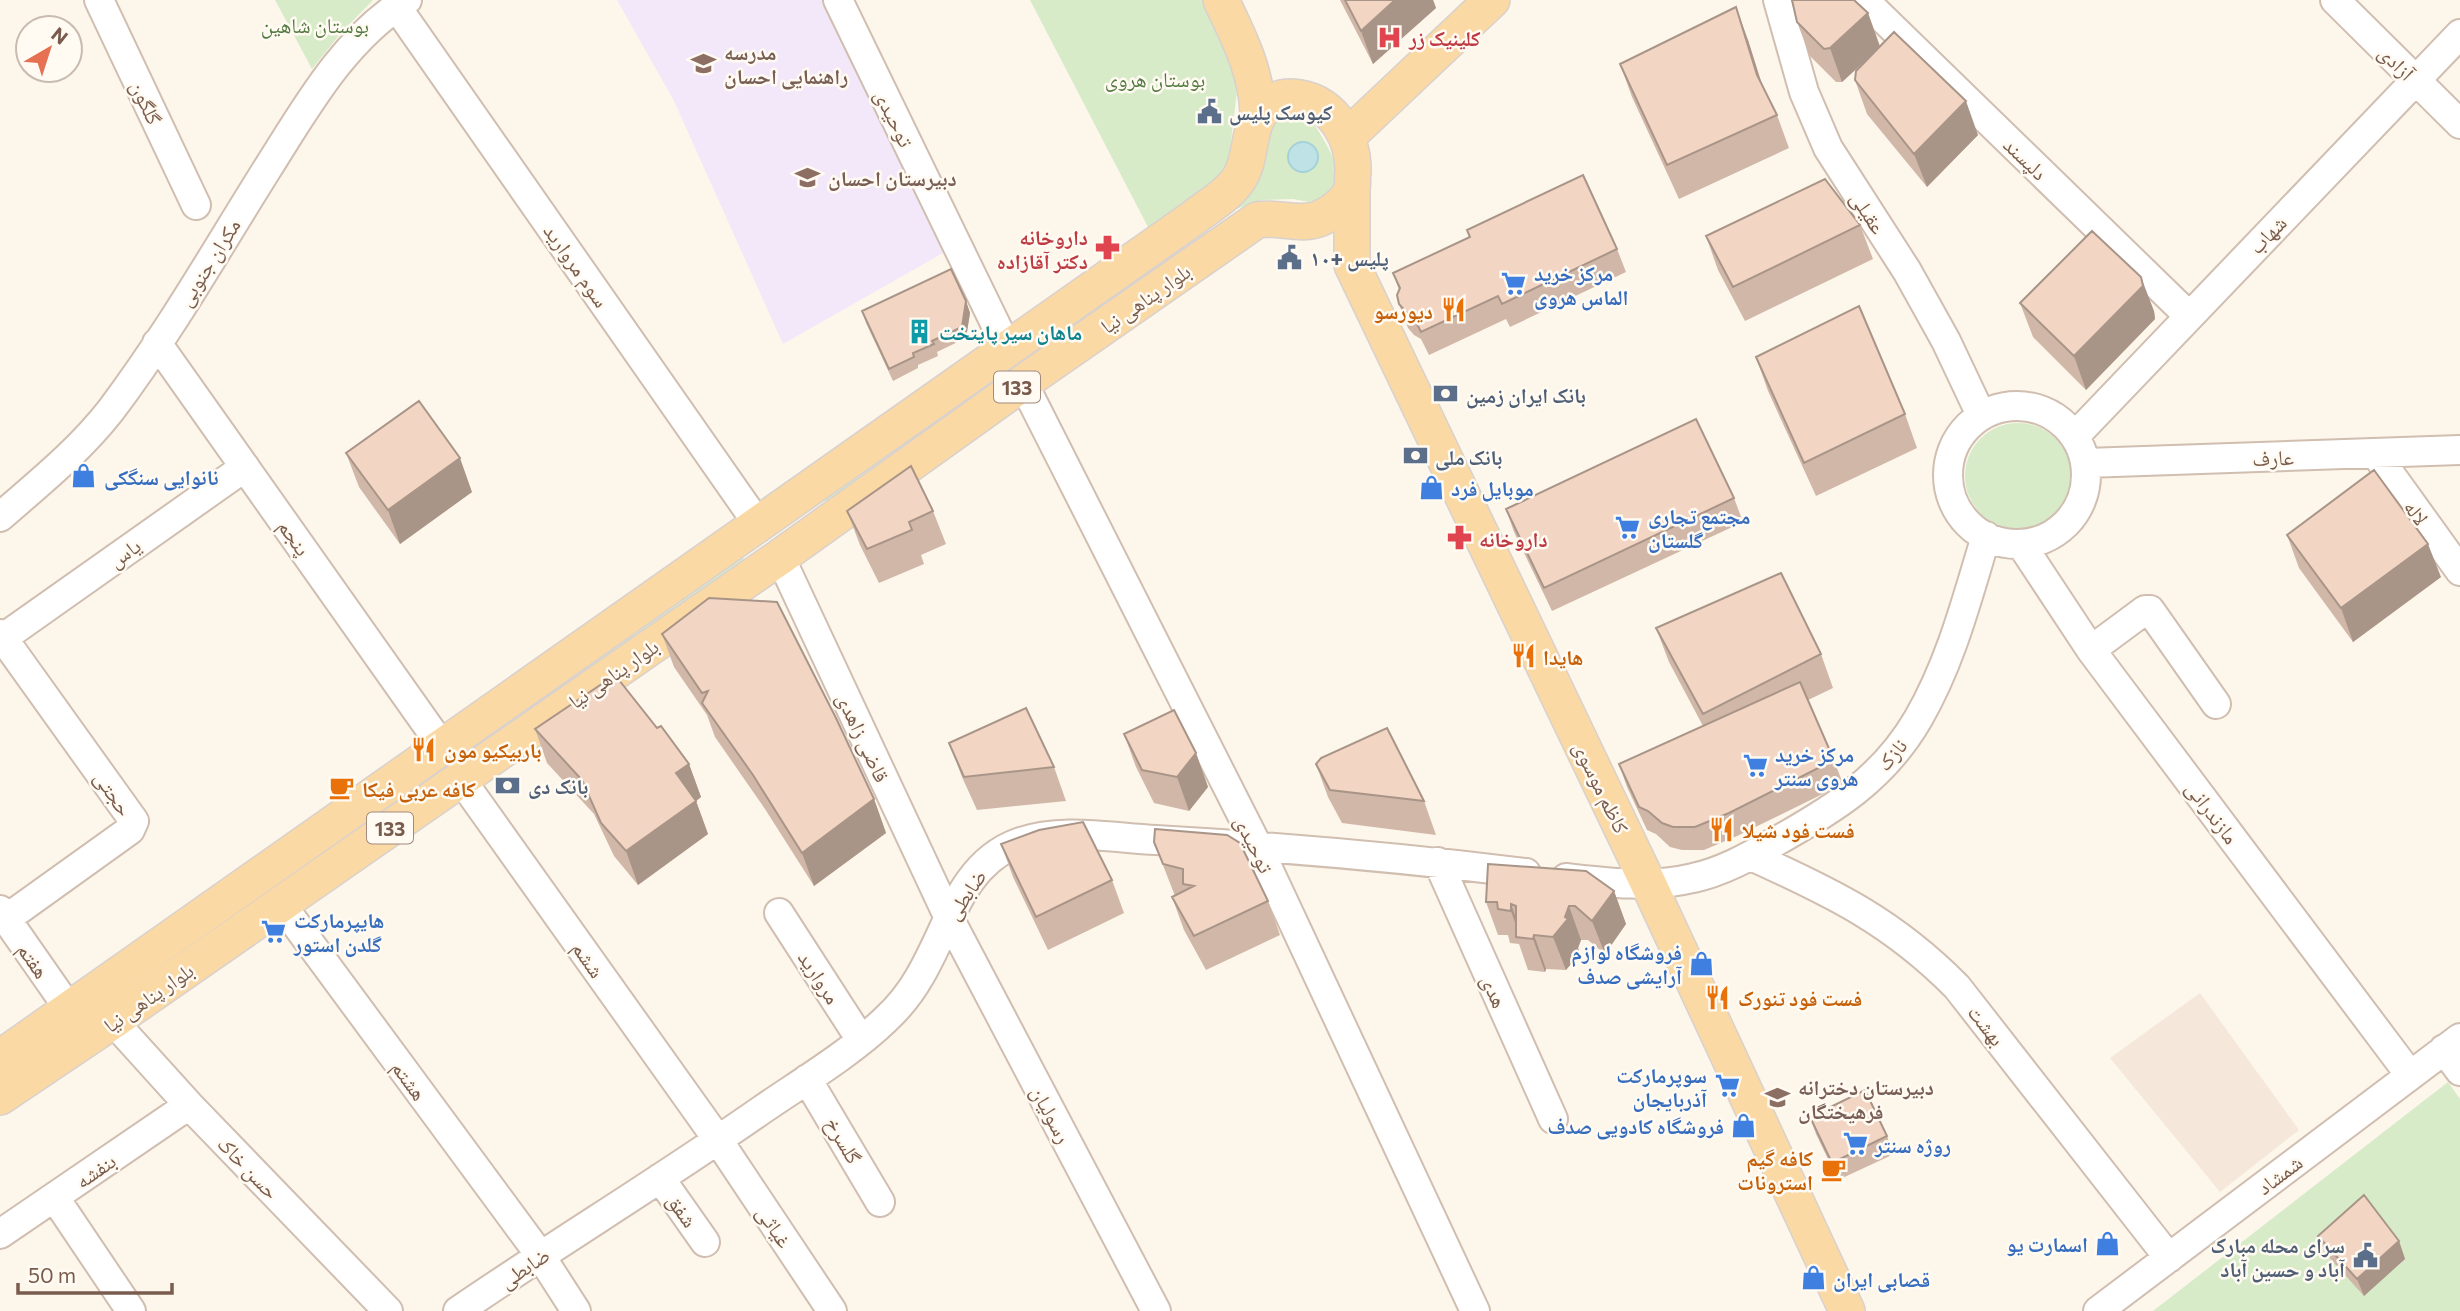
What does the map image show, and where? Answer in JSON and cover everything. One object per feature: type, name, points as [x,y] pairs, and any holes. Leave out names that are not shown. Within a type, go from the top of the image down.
[{"type":"main road","points":[[1221,0],[1249,59],[1258,98],[1258,115]]},
{"type":"main road","points":[[1347,137],[1492,0]]},
{"type":"main road","points":[[1249,59],[1284,85],[1334,116],[1347,137],[1353,161],[1352,189]]},
{"type":"main road","points":[[1258,115],[1275,100],[1292,97],[1312,100]]},
{"type":"main road","name":"بلوار پناهی نیا","points":[[0,1058],[1196,216],[1240,177],[1258,115]]},
{"type":"main road","name":"بلوار پناهی نیا","points":[[0,1097],[780,557],[1257,220],[1270,218],[1297,222],[1319,219],[1338,207],[1352,189]]},
{"type":"main road","name":"کاظم موسوی","points":[[1352,189],[1352,265],[1648,883],[1847,1311]]},
{"type":"main road","points":[[758,524],[780,557]]},
{"type":"street","name":"گلگون","points":[[99,0],[196,205]]},
{"type":"street","name":"توحیدی","points":[[838,0],[1007,348]]},
{"type":"street","name":"عقیلی","points":[[1778,0],[1804,92],[1828,149],[1907,271],[1981,415]]},
{"type":"street","name":"دلپسند","points":[[1864,0],[2189,316]]},
{"type":"street","name":"آزادی","points":[[2335,0],[2460,124]]},
{"type":"street","name":"مکران جنوبی","points":[[0,516],[83,442],[110,410],[158,342],[292,130],[346,53],[370,27],[402,3]]},
{"type":"street","name":"سوم مروارید","points":[[402,3],[758,524]]},
{"type":"street","name":"شهاب","points":[[2075,436],[2460,34]]},
{"type":"street","name":"پنجم","points":[[158,342],[432,732]]},
{"type":"street","name":"توحیدی","points":[[1023,383],[1257,845],[1475,1311]]},
{"type":"street","points":[[2021,405],[2042,410],[2060,420],[2075,436],[2086,463],[2086,486],[2078,508],[2064,527],[2044,539],[2021,544],[2007,543],[1973,528],[1959,512],[1950,492],[1948,470],[1958,439],[1981,415],[2000,407],[2021,405]]},
{"type":"street","name":"عارف","points":[[2086,463],[2460,450]]},
{"type":"street","name":"لاله","points":[[2375,453],[2460,571]]},
{"type":"street","name":"یاس","points":[[1,636],[245,467]]},
{"type":"street","name":"نازک","points":[[1648,883],[1695,878],[1751,856],[1815,820],[1854,794],[1898,749],[1917,721],[1947,660],[1986,536]]},
{"type":"street","name":"مازندرانی","points":[[2021,544],[2091,650],[2410,1075]]},
{"type":"street","name":"قاضی زاهدی","points":[[780,557],[948,916]]},
{"type":"street","points":[[2091,650],[2140,613],[2150,610],[2216,704]]},
{"type":"street","name":"حجتی","points":[[1,636],[134,821],[130,830],[3,914]]},
{"type":"street","name":"ششم","points":[[460,778],[718,1140]]},
{"type":"street","name":"ضابطی","points":[[458,1311],[718,1140],[807,1079],[884,1021],[920,976],[948,916],[984,864],[1018,843],[1060,835],[1257,845],[1438,862],[1595,882],[1648,883]]},
{"type":"street","name":"بهشت","points":[[1751,856],[1833,893],[1870,915],[1934,964],[1957,987],[2169,1258]]},
{"type":"street","name":"هدی","points":[[1438,862],[1553,1119]]},
{"type":"street","name":"هشتم","points":[[281,904],[540,1255],[576,1311]]},
{"type":"street","name":"مروارید","points":[[779,913],[861,1040]]},
{"type":"street","name":"هفتم","points":[[3,914],[69,1009]]},
{"type":"street","name":"رسولیان","points":[[948,916],[1156,1311]]},
{"type":"street","name":"حسن خاک","points":[[113,1021],[188,1105],[388,1311]]},
{"type":"street","name":"شمشاد","points":[[2098,1311],[2410,1075],[2455,1053]]},
{"type":"street","name":"گلسرخ","points":[[807,1079],[880,1202]]},
{"type":"street","name":"بنفشه","points":[[0,1234],[188,1105]]},
{"type":"street","name":"غیاثی","points":[[718,1140],[832,1311]]},
{"type":"street","name":"شفق","points":[[660,1178],[705,1242]]},
{"type":"street","points":[[55,1198],[131,1311]]},
{"type":"shaded area","name":"دبیرستان احسان","points":[[617,0],[823,0],[943,253],[783,344],[674,101]]},
{"type":"shaded area","points":[[2200,993],[2299,1130],[2220,1192],[2110,1058]]},
{"type":"green space","name":"بوستان شاهین","points":[[275,0],[373,0],[340,34],[312,69]]},
{"type":"green space","name":"بوستان هروی","points":[[1030,0],[1203,0],[1238,83],[1227,174],[1149,229]]},
{"type":"green space","points":[[1292,113],[1306,114],[1325,142],[1337,168],[1335,187],[1327,199],[1309,202],[1293,199],[1262,200],[1236,209],[1259,172],[1268,146],[1269,131],[1278,119]]},
{"type":"green space","points":[[1146,267],[1152,270],[1153,275],[827,502],[823,500],[822,496]]},
{"type":"green space","points":[[2018,423],[2038,427],[2055,439],[2067,456],[2071,476],[2067,496],[2055,513],[2038,525],[2018,529],[1998,525],[1981,513],[1969,496],[1965,476],[1969,456],[1981,439],[1998,427]]},
{"type":"green space","points":[[739,556],[744,559],[744,565],[0,1085],[0,1070]]},
{"type":"green space","points":[[2448,1082],[2460,1099],[2460,1311],[2153,1311]]},
{"type":"water","points":[[1303,142],[1313,147],[1318,157],[1313,167],[1303,172],[1293,167],[1288,157],[1293,147]]},
{"type":"building","points":[[1345,0],[1395,0],[1361,31]]},
{"type":"building","points":[[1792,0],[1854,0],[1868,13],[1830,48],[1824,49],[1797,22]]},
{"type":"building","points":[[1736,7],[1757,75],[1777,115],[1667,165],[1620,64]]},
{"type":"building","points":[[1894,32],[1966,101],[1914,154],[1855,80],[1856,71]]},
{"type":"building","name":"مرکز خرید الماس هروی","points":[[1583,175],[1617,249],[1502,304],[1498,296],[1421,332],[1413,316],[1399,304],[1397,295],[1400,288],[1393,273],[1470,237],[1467,230]]},
{"type":"building","points":[[1825,179],[1860,225],[1733,287],[1706,236]]},
{"type":"building","points":[[2092,231],[2141,277],[2143,286],[2074,356],[2020,303]]},
{"type":"building","name":"ماهان سیر پایتخت","points":[[951,269],[966,301],[962,327],[932,341],[934,344],[913,353],[914,357],[889,369],[862,311]]},
{"type":"building","points":[[1859,306],[1905,414],[1804,463],[1756,357]]},
{"type":"building","points":[[419,401],[460,458],[388,510],[346,453]]},
{"type":"building","name":"مجتمع تجاری گلستان","points":[[1696,419],[1734,498],[1544,588],[1506,509]]},
{"type":"building","points":[[911,466],[933,511],[909,522],[912,530],[867,549],[847,511]]},
{"type":"building","points":[[2374,470],[2428,544],[2341,608],[2287,535]]},
{"type":"building","points":[[1781,573],[1821,654],[1703,714],[1656,628]]},
{"type":"building","points":[[709,598],[777,602],[874,799],[802,853],[753,775],[702,703],[708,691],[702,693],[662,634]]},
{"type":"building","points":[[615,675],[657,728],[661,726],[689,764],[676,773],[696,801],[626,851],[601,823],[582,780],[535,729]]},
{"type":"building","name":"مرکز خرید هروی سنتر","points":[[1800,682],[1834,760],[1729,813],[1695,827],[1673,827],[1662,823],[1639,807],[1619,764]]},
{"type":"building","points":[[1026,708],[1054,767],[964,777],[949,743]]},
{"type":"building","points":[[1174,710],[1196,753],[1177,777],[1142,770],[1124,734]]},
{"type":"building","points":[[1387,728],[1424,801],[1330,790],[1316,764],[1321,758]]},
{"type":"building","points":[[1083,822],[1112,880],[1036,917],[1001,844],[1039,830]]},
{"type":"building","points":[[1155,829],[1227,835],[1240,843],[1268,901],[1194,936],[1172,897],[1194,886],[1183,884],[1183,869],[1163,864],[1154,842]]},
{"type":"building","points":[[1488,864],[1586,871],[1614,891],[1592,921],[1575,906],[1569,906],[1565,917],[1568,919],[1553,937],[1516,937],[1516,906],[1511,904],[1511,911],[1498,909],[1497,902],[1486,902]]},
{"type":"building","name":"روژه سنتر","points":[[1865,1090],[1887,1136],[1832,1163],[1810,1117]]},
{"type":"building","name":"سرای محله مبارک آباد و حسین آباد","points":[[2364,1195],[2399,1241],[2357,1279],[2318,1236]]},
{"type":"place","name":"کلینیک زر","points":[[1389,37]]},
{"type":"place","name":"مدرسه راهنمایی احسان","points":[[704,63]]},
{"type":"place","name":"کیوسک پلیس","points":[[1209,111]]},
{"type":"place","name":"دبیرستان احسان","points":[[808,177]]},
{"type":"place","name":"داروخانه دکتر آقازاده","points":[[1108,248]]},
{"type":"place","name":"پلیس +۱۰","points":[[1290,257]]},
{"type":"place","name":"مرکز خرید الماس هروی","points":[[1514,284]]},
{"type":"place","name":"دیورسو","points":[[1453,310]]},
{"type":"place","name":"ماهان سیر پایتخت","points":[[919,331]]},
{"type":"place","name":"بانک ایران زمین","points":[[1446,394]]},
{"type":"place","name":"بانک ملی","points":[[1415,456]]},
{"type":"place","name":"نانوایی سنگکی","points":[[84,476]]},
{"type":"place","name":"موبایل فرد","points":[[1431,487]]},
{"type":"place","name":"مجتمع تجاری گلستان","points":[[1628,527]]},
{"type":"place","name":"داروخانه","points":[[1459,538]]},
{"type":"place","name":"هایدا","points":[[1523,656]]},
{"type":"place","name":"باربیکیو مون","points":[[424,749]]},
{"type":"place","name":"مرکز خرید هروی سنتر","points":[[1755,765]]},
{"type":"place","name":"بانک دی","points":[[508,785]]},
{"type":"place","name":"کافه عربی فیکا","points":[[342,788]]},
{"type":"place","name":"فست فود شیلا","points":[[1722,829]]},
{"type":"place","name":"هایپرمارکت گلدن استور","points":[[274,931]]},
{"type":"place","name":"فروشگاه لوازم آرایشی صدف","points":[[1702,963]]},
{"type":"place","name":"فست فود تنورک","points":[[1718,997]]},
{"type":"place","name":"سوپرمارکت آذربایجان","points":[[1727,1086]]},
{"type":"place","name":"دبیرستان دخترانه فرهیختگان","points":[[1778,1098]]},
{"type":"place","name":"فروشگاه کادویی صدف","points":[[1744,1125]]},
{"type":"place","name":"روژه سنتر","points":[[1855,1144]]},
{"type":"place","name":"کافه گیم استرونات","points":[[1833,1169]]},
{"type":"place","name":"اسمارت یو","points":[[2108,1243]]},
{"type":"place","name":"سرای محله مبارک آباد و حسین آباد","points":[[2365,1256]]},
{"type":"place","name":"قصابی ایران","points":[[1813,1278]]}]
